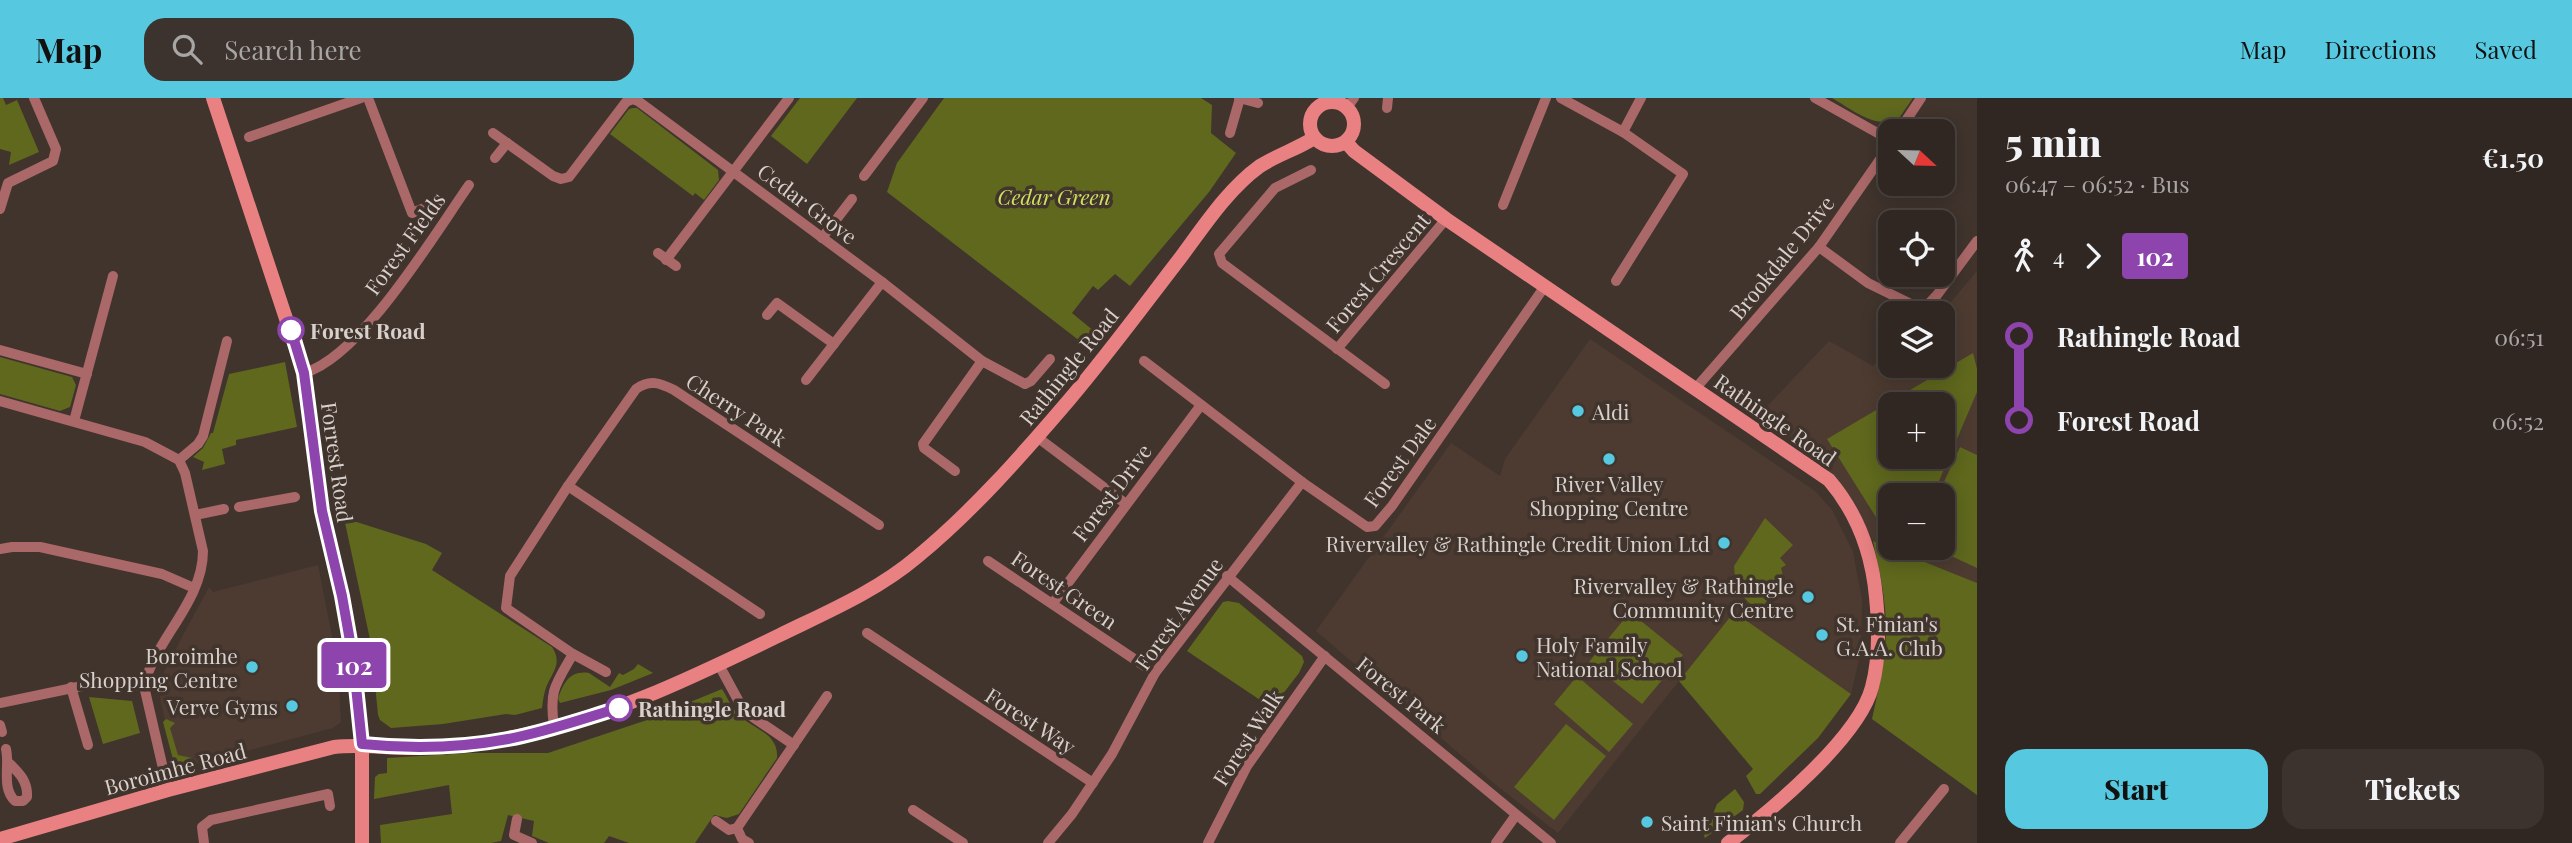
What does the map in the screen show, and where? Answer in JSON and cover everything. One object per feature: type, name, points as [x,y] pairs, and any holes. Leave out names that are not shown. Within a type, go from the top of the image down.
[{"type":"street","points":[[0,209],[8,183],[53,161],[56,155],[56,149],[34,98]]},
{"type":"street","name":"Forrest Road","points":[[213,98],[304,373],[322,511],[353,658],[362,744],[362,843]]},
{"type":"street","points":[[249,137],[360,98]]},
{"type":"street","points":[[368,98],[412,213],[427,207]]},
{"type":"street","points":[[493,133],[561,179],[569,177],[626,102],[633,99],[733,171],[789,98]]},
{"type":"street","points":[[864,176],[923,98]]},
{"type":"street","points":[[1230,133],[1240,98],[1258,103]]},
{"type":"street","points":[[1503,205],[1546,98]]},
{"type":"street","points":[[1561,98],[1623,132],[1683,174],[1616,281]]},
{"type":"street","points":[[1623,132],[1641,98]]},
{"type":"street","points":[[1815,98],[1878,135]]},
{"type":"street","points":[[1907,119],[1921,98]]},
{"type":"street","points":[[1334,102],[1351,103],[1354,129],[1346,142],[1333,147],[1314,138],[1309,124],[1314,111],[1334,102]]},
{"type":"street","name":"Rathingle Road","points":[[362,744],[412,748],[465,745],[509,738],[626,706],[673,687],[824,614],[895,574],[954,524],[1037,437],[1113,345],[1215,212],[1242,182],[1261,166],[1314,138]]},
{"type":"street","name":"Rathingle Road","points":[[1346,142],[1354,151],[1446,219],[1829,480],[1847,501],[1869,556],[1875,580],[1879,632],[1872,688],[1858,717],[1794,788],[1765,815],[1728,843]]},
{"type":"street","points":[[495,158],[507,143]]},
{"type":"street","name":"Brookdale Drive","points":[[1696,389],[1819,247],[1878,160]]},
{"type":"street","name":"Forest Crescent","points":[[1311,170],[1275,188],[1219,254],[1222,263],[1385,384]]},
{"type":"street","name":"Cedar Grove","points":[[666,260],[733,171],[882,282],[982,361],[1024,383],[1031,381],[1050,359]]},
{"type":"street","name":"Forest Fields","points":[[304,373],[336,356],[382,309],[470,185]]},
{"type":"street","points":[[822,238],[852,199]]},
{"type":"street","name":"Forest Crescent","points":[[1337,349],[1446,219]]},
{"type":"street","points":[[1819,247],[1868,283],[1923,310],[1977,241]]},
{"type":"street","points":[[74,421],[113,276]]},
{"type":"street","points":[[806,380],[882,282]]},
{"type":"street","name":"Forest Dale","points":[[1144,361],[1359,524],[1375,526],[1392,506],[1545,286]]},
{"type":"street","points":[[767,315],[777,303],[834,344]]},
{"type":"street","points":[[179,460],[198,444],[203,436],[228,341]]},
{"type":"street","points":[[0,350],[87,374]]},
{"type":"street","points":[[955,471],[924,448],[923,444],[982,361]]},
{"type":"street","points":[[222,363],[235,366]]},
{"type":"street","name":"Cherry Park","points":[[606,672],[573,654],[506,608],[510,576],[568,486],[636,389],[643,384],[658,383],[674,390],[879,524]]},
{"type":"street","points":[[0,401],[145,442],[179,460],[186,472],[203,561],[194,588],[149,671],[144,687],[168,790]]},
{"type":"street","name":"Forest Drive","points":[[1053,603],[1201,405]]},
{"type":"street","points":[[1037,437],[1126,504]]},
{"type":"street","name":"Forest Avenue","points":[[1048,843],[1093,783],[1132,721],[1155,673],[1227,576],[1302,482]]},
{"type":"street","points":[[568,486],[760,614]]},
{"type":"street","points":[[239,507],[295,497]]},
{"type":"street","points":[[195,515],[224,509]]},
{"type":"street","points":[[0,549],[40,547],[162,574],[194,588]]},
{"type":"street","name":"Forest Green","points":[[988,561],[1155,673]]},
{"type":"street","name":"Forest Park","points":[[1227,576],[1551,843]]},
{"type":"street","name":"Forest Way","points":[[867,632],[1093,783]]},
{"type":"street","points":[[554,727],[550,701],[552,693],[573,654]]},
{"type":"street","name":"Forest Walk","points":[[1208,843],[1252,758],[1325,656]]},
{"type":"street","points":[[719,664],[744,711],[794,745]]},
{"type":"street","points":[[0,703],[92,684],[144,687]]},
{"type":"street","points":[[71,687],[88,745]]},
{"type":"street","points":[[716,821],[729,830],[737,828],[827,696]]},
{"type":"street","name":"Boroimhe Road","points":[[0,839],[17,839],[168,790],[334,747],[362,744]]},
{"type":"street","points":[[6,749],[9,763]]},
{"type":"street","points":[[1900,843],[1944,789]]},
{"type":"street","points":[[204,843],[202,827],[211,820],[328,794],[330,806]]},
{"type":"street","points":[[913,810],[963,843]]},
{"type":"street","points":[[1496,843],[1516,815]]},
{"type":"street","points":[[517,819],[514,835],[532,843]]},
{"type":"street","points":[[737,828],[742,839],[749,843]]},
{"type":"shaded area","points":[[1977,273],[1977,583],[1920,560],[1955,560],[1955,483],[1878,483],[1878,543],[1873,541],[1843,490],[1818,461],[1758,416],[1829,341],[1873,366],[1878,361],[1878,378],[1955,378],[1955,301],[1952,301]]},
{"type":"shaded area","points":[[1590,339],[1815,491],[1832,510],[1853,552],[1862,600],[1861,651],[1851,694],[1733,613],[1558,833],[1496,785],[1316,631],[1451,443],[1500,476],[1505,459]]},
{"type":"shaded area","name":"Boroimhe Shopping Centre","points":[[318,565],[338,666],[341,722],[333,728],[178,768],[174,763],[158,688],[166,667],[209,587],[213,592]]},
{"type":"green space","points":[[0,98],[3,98],[6,105],[17,100],[39,152],[9,165],[11,152],[0,149]]},
{"type":"green space","points":[[800,98],[857,98],[807,164],[771,136]]},
{"type":"green space","name":"Cedar Green","points":[[944,98],[1201,98],[1212,105],[1211,133],[1236,153],[1209,192],[1130,286],[1115,274],[1098,290],[1093,286],[1072,313],[1095,332],[1085,345],[887,192],[897,163]]},
{"type":"green space","points":[[1832,98],[1913,98],[1898,119],[1878,119],[1878,122]]},
{"type":"green space","points":[[637,108],[718,170],[719,180],[704,200],[695,193],[693,196],[610,134],[629,109]]},
{"type":"green space","points":[[1973,353],[1977,369],[1977,392],[1955,444],[1955,392],[1907,392],[1931,378],[1955,378],[1955,364]]},
{"type":"green space","points":[[0,357],[72,377],[76,385],[70,407],[60,411],[0,394]]},
{"type":"green space","points":[[285,362],[297,427],[236,440],[236,445],[222,449],[225,464],[202,470],[204,462],[193,457],[213,433],[229,374]]},
{"type":"green space","points":[[1878,409],[1878,469],[1944,469],[1938,483],[1878,483],[1878,520],[1827,439]]},
{"type":"green space","points":[[1960,447],[1977,455],[1977,568],[1955,558],[1955,483],[1944,483],[1950,469],[1955,469],[1955,458]]},
{"type":"green space","points":[[344,518],[426,544],[442,553],[432,570],[552,647],[557,662],[546,688],[542,708],[515,715],[391,728],[380,720],[371,644]]},
{"type":"green space","points":[[1765,518],[1793,545],[1780,558],[1786,565],[1781,568],[1785,583],[1757,612],[1736,588],[1734,566]]},
{"type":"green space","points":[[1873,541],[1878,543],[1878,560],[1920,560],[1977,583],[1977,795],[1872,719],[1885,645],[1886,615]]},
{"type":"green space","points":[[1223,602],[1239,603],[1302,656],[1304,662],[1299,673],[1272,708],[1187,651]]},
{"type":"green space","points":[[1630,612],[1683,655],[1642,704],[1589,662]]},
{"type":"green space","points":[[1734,612],[1851,694],[1818,738],[1760,794],[1756,794],[1746,776],[1753,769],[1679,681]]},
{"type":"green space","points":[[638,664],[653,673],[611,690],[560,703],[558,699],[565,683],[572,676],[589,673],[610,687],[619,673],[623,675]]},
{"type":"green space","points":[[1577,676],[1633,724],[1609,752],[1554,704]]},
{"type":"green space","points":[[722,689],[737,713],[774,742],[777,758],[739,814],[727,818],[714,815],[695,843],[629,843],[609,836],[604,843],[549,843],[532,836],[534,821],[508,815],[501,841],[381,843],[380,825],[452,814],[449,785],[374,799],[375,777],[387,773],[387,758],[469,753],[548,753],[644,721]]},
{"type":"green space","points":[[89,697],[132,701],[140,733],[103,744]]},
{"type":"green space","points":[[166,719],[175,723],[170,728],[178,755],[192,758],[194,765],[183,768],[174,763],[163,722]]},
{"type":"green space","points":[[1566,724],[1606,756],[1554,820],[1514,787]]},
{"type":"green space","points":[[1735,789],[1744,802],[1743,810],[1705,838],[1717,804]]},
{"type":"bus line","name":"102","points":[[291,330],[304,373],[311,412],[322,511],[353,658],[362,744],[412,748],[465,745],[509,738],[619,708]]},
{"type":"place","name":"Forest Road","points":[[291,330]]},
{"type":"place","name":"Aldi","points":[[1578,411]]},
{"type":"place","name":"River Valley Shopping Centre","points":[[1609,459]]},
{"type":"place","name":"Rivervalley & Rathingle Credit Union Ltd","points":[[1724,543]]},
{"type":"place","name":"Rivervalley & Rathingle Community Centre","points":[[1808,597]]},
{"type":"place","name":"St. Finian's G.A.A. Club","points":[[1822,635]]},
{"type":"place","name":"Holy Family National School","points":[[1522,656]]},
{"type":"place","name":"Boroimhe Shopping Centre","points":[[252,667]]},
{"type":"place","name":"Verve Gyms","points":[[292,706]]},
{"type":"place","name":"Rathingle Road","points":[[619,708]]},
{"type":"place","name":"Saint Finian's Church","points":[[1647,822]]}]
